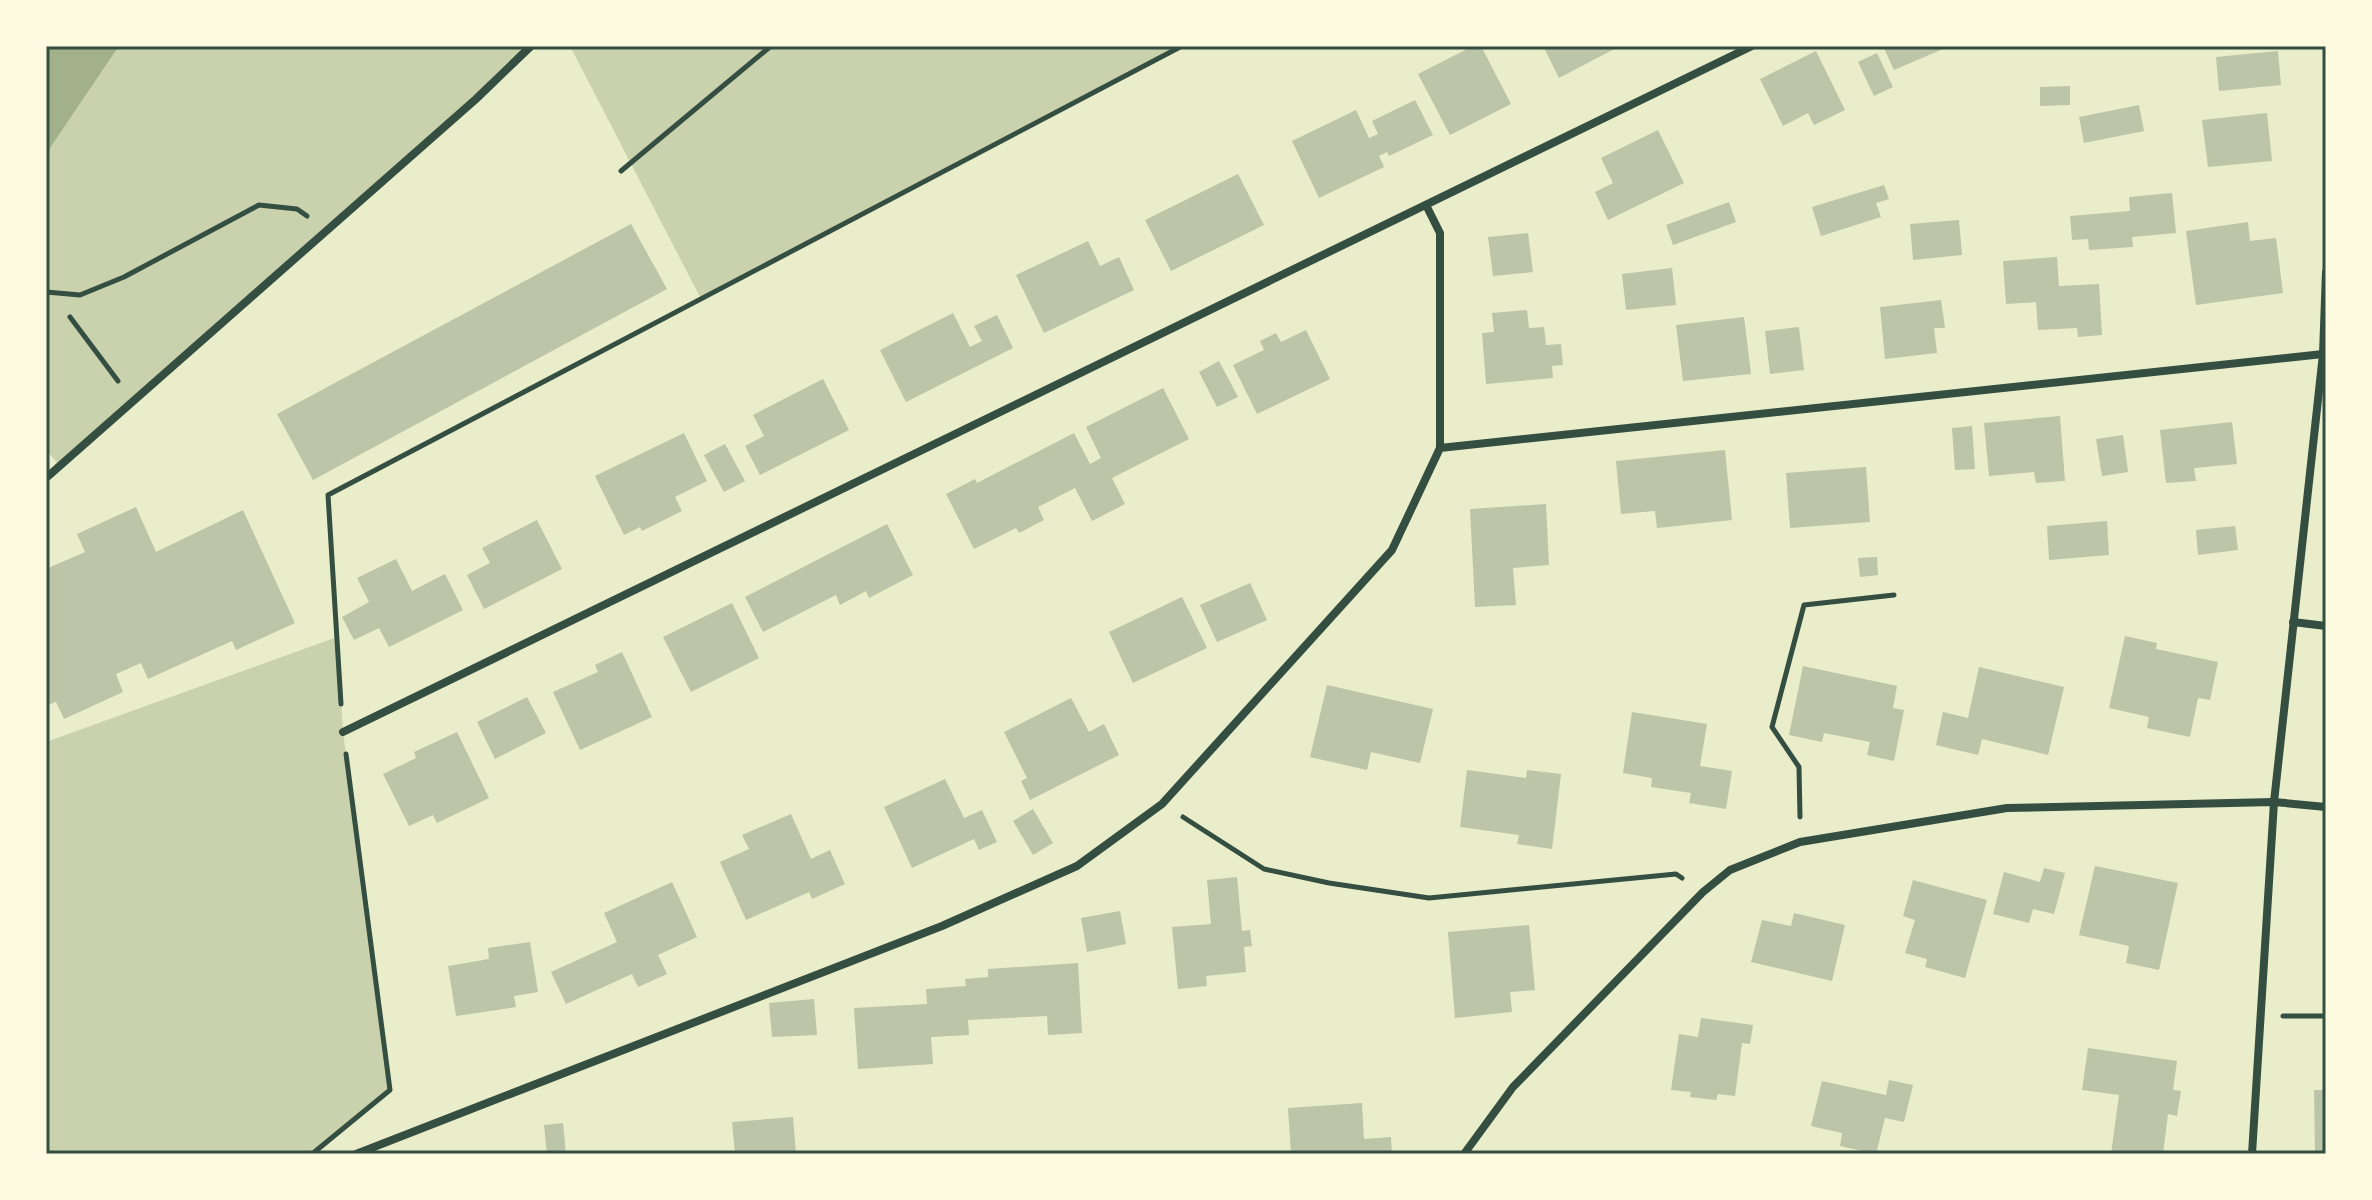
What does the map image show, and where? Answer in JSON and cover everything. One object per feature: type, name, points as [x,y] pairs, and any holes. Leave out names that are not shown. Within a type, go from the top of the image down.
[{"type":"street","points":[[46,478],[476,99],[531,46]]},
{"type":"street","points":[[343,732],[1752,46]]},
{"type":"street","points":[[356,1154],[942,926],[1077,866],[1162,804],[1392,550],[1440,448],[1440,233],[1426,205]]},
{"type":"street","points":[[2252,1154],[2274,802],[2323,354],[2326,272]]},
{"type":"street","points":[[1440,448],[2323,354]]},
{"type":"street","points":[[2293,622],[2326,626]]},
{"type":"street","points":[[1464,1154],[1513,1087],[1703,892],[1730,870],[1800,842],[2007,808],[2274,802],[2326,807]]},
{"type":"path","points":[[621,171],[771,46]]},
{"type":"path","points":[[312,1154],[390,1090],[343,732],[328,495],[1182,46]]},
{"type":"path","points":[[46,292],[80,295],[124,277],[259,205],[297,209],[327,230]]},
{"type":"path","points":[[70,317],[134,400]]},
{"type":"path","points":[[1800,842],[1799,767],[1772,727],[1804,605],[1894,595]]},
{"type":"path","points":[[1162,804],[1264,869],[1329,883],[1429,898],[1676,874],[1703,892]]},
{"type":"path","points":[[2261,1016],[2326,1016]]},
{"type":"shaded area","points":[[46,46],[119,46],[46,154]]},
{"type":"shaded area","points":[[119,46],[531,46],[60,466],[46,450],[46,154]]},
{"type":"shaded area","points":[[570,46],[1183,46],[701,299]]},
{"type":"shaded area","points":[[337,637],[343,732],[390,1090],[312,1154],[46,1154],[46,742]]},
{"type":"building","points":[[1473,46],[1481,46],[1511,104],[1450,135],[1418,74]]},
{"type":"building","points":[[1543,46],[1620,46],[1559,78]]},
{"type":"building","points":[[1883,46],[1950,46],[1894,70]]},
{"type":"building","points":[[1816,51],[1845,110],[1814,125],[1808,113],[1783,126],[1760,79]]},
{"type":"building","points":[[2278,51],[2281,85],[2219,91],[2216,57]]},
{"type":"building","points":[[1877,53],[1893,87],[1874,96],[1858,62]]},
{"type":"building","points":[[2070,86],[2070,105],[2040,106],[2040,87]]},
{"type":"building","points":[[1415,100],[1433,135],[1389,156],[1387,152],[1379,156],[1384,167],[1319,198],[1292,141],[1356,110],[1369,138],[1378,134],[1372,121]]},
{"type":"building","points":[[2139,105],[2144,131],[2084,143],[2079,117]]},
{"type":"building","points":[[2267,113],[2272,161],[2208,167],[2202,120]]},
{"type":"building","points":[[1658,130],[1684,183],[1608,220],[1595,192],[1613,183],[1601,158]]},
{"type":"building","points":[[1238,174],[1264,225],[1171,271],[1145,220]]},
{"type":"building","points":[[1884,185],[1889,199],[1876,203],[1881,217],[1821,236],[1812,207]]},
{"type":"building","points":[[2172,193],[2176,233],[2132,237],[2133,247],[2089,250],[2088,239],[2072,240],[2070,216],[2130,211],[2129,197]]},
{"type":"building","points":[[1729,202],[1736,222],[1673,245],[1666,225]]},
{"type":"building","points":[[1959,220],[1962,255],[1913,260],[1910,224]]},
{"type":"building","points":[[2248,222],[2250,241],[2276,238],[2283,293],[2196,305],[2186,231]]},
{"type":"building","points":[[631,224],[667,289],[313,480],[277,414]]},
{"type":"building","points":[[1528,233],[1533,272],[1493,276],[1488,237]]},
{"type":"building","points":[[1088,241],[1100,266],[1119,257],[1134,290],[1044,333],[1016,275]]},
{"type":"building","points":[[2057,257],[2059,286],[2099,284],[2102,335],[2078,337],[2077,328],[2038,330],[2036,302],[2006,304],[2003,261]]},
{"type":"building","points":[[1672,268],[1676,305],[1626,310],[1622,274]]},
{"type":"building","points":[[1941,300],[1945,328],[1934,328],[1937,353],[1885,359],[1880,307]]},
{"type":"building","points":[[1527,310],[1529,328],[1544,327],[1546,345],[1561,344],[1563,365],[1552,366],[1553,378],[1486,384],[1482,333],[1494,332],[1492,313]]},
{"type":"building","points":[[953,313],[970,347],[982,341],[974,326],[997,315],[1013,348],[906,402],[880,350]]},
{"type":"building","points":[[1744,317],[1751,374],[1683,381],[1676,325]]},
{"type":"building","points":[[1799,327],[1804,370],[1770,374],[1765,331]]},
{"type":"building","points":[[1306,330],[1330,379],[1257,414],[1233,365],[1264,350],[1260,341],[1276,333],[1281,342]]},
{"type":"building","points":[[1219,361],[1238,397],[1217,407],[1199,372]]},
{"type":"building","points":[[823,379],[849,430],[760,475],[745,446],[764,436],[753,415]]},
{"type":"building","points":[[1163,388],[1189,439],[1112,478],[1125,504],[1092,521],[1075,488],[1038,507],[1044,520],[1019,533],[1016,528],[974,549],[946,494],[975,479],[977,483],[1074,433],[1090,464],[1101,458],[1086,427]]},
{"type":"building","points":[[2060,416],[2065,481],[2036,483],[2034,472],[1989,476],[1984,423]]},
{"type":"building","points":[[2232,422],[2237,464],[2194,468],[2196,481],[2166,483],[2160,430]]},
{"type":"building","points":[[1972,426],[1975,469],[1955,470],[1952,428]]},
{"type":"building","points":[[684,433],[707,481],[675,497],[682,511],[642,531],[640,527],[624,535],[595,476]]},
{"type":"building","points":[[2123,435],[2128,472],[2102,476],[2096,439]]},
{"type":"building","points":[[725,444],[745,481],[724,492],[704,455]]},
{"type":"building","points":[[1725,450],[1732,520],[1657,528],[1655,511],[1621,514],[1616,461]]},
{"type":"building","points":[[1866,467],[1870,522],[1790,528],[1786,473]]},
{"type":"building","points":[[1546,504],[1549,565],[1513,568],[1516,605],[1475,607],[1470,509]]},
{"type":"building","points":[[136,507],[156,552],[243,510],[295,623],[236,650],[232,641],[148,679],[141,663],[116,674],[123,692],[64,719],[56,702],[46,706],[46,569],[85,552],[77,534]]},
{"type":"building","points":[[537,520],[562,569],[484,609],[467,575],[490,563],[482,548]]},
{"type":"building","points":[[2107,521],[2109,555],[2049,560],[2047,526]]},
{"type":"building","points":[[887,524],[913,575],[869,598],[866,591],[840,605],[836,595],[763,632],[745,597]]},
{"type":"building","points":[[2235,526],[2238,550],[2198,555],[2196,530]]},
{"type":"building","points":[[1877,557],[1878,575],[1860,577],[1858,558]]},
{"type":"building","points":[[396,559],[412,591],[445,574],[463,610],[389,647],[379,628],[354,640],[342,617],[369,602],[357,578]]},
{"type":"building","points":[[1250,583],[1267,620],[1217,642],[1200,605]]},
{"type":"building","points":[[1182,597],[1207,648],[1133,683],[1109,632]]},
{"type":"building","points":[[732,603],[759,658],[691,692],[663,637]]},
{"type":"building","points":[[2125,636],[2157,643],[2156,649],[2218,662],[2210,700],[2198,698],[2190,737],[2147,728],[2149,717],[2109,708]]},
{"type":"building","points":[[622,652],[652,717],[580,750],[553,692],[598,672],[595,665]]},
{"type":"building","points":[[1803,666],[1897,686],[1893,708],[1904,710],[1894,761],[1867,755],[1870,742],[1824,733],[1822,742],[1789,735]]},
{"type":"building","points":[[1979,667],[2064,687],[2048,755],[1982,739],[1978,755],[1936,745],[1943,712],[1968,718]]},
{"type":"building","points":[[1327,685],[1433,709],[1420,763],[1371,752],[1367,770],[1310,757]]},
{"type":"building","points":[[527,697],[546,733],[495,759],[477,722]]},
{"type":"building","points":[[1071,698],[1089,732],[1104,724],[1119,755],[1030,800],[1021,781],[1027,778],[1004,732]]},
{"type":"building","points":[[1632,712],[1707,724],[1700,766],[1732,771],[1726,809],[1689,803],[1691,793],[1651,787],[1652,778],[1623,773]]},
{"type":"building","points":[[457,732],[489,798],[437,823],[433,815],[409,826],[383,774],[416,758],[414,752]]},
{"type":"building","points":[[1467,770],[1526,778],[1527,770],[1561,774],[1552,849],[1517,844],[1519,835],[1460,827]]},
{"type":"building","points":[[945,779],[964,818],[982,810],[997,842],[979,850],[974,839],[912,868],[884,807]]},
{"type":"building","points":[[1033,809],[1053,843],[1033,855],[1013,821]]},
{"type":"building","points":[[791,814],[811,859],[830,850],[845,884],[812,899],[809,892],[746,920],[720,862],[749,849],[742,835]]},
{"type":"building","points":[[2095,866],[2178,883],[2159,970],[2126,963],[2129,946],[2079,935]]},
{"type":"building","points":[[2044,868],[2065,873],[2054,914],[2033,909],[2029,923],[1993,914],[2004,872],[2040,882]]},
{"type":"building","points":[[1237,877],[1242,931],[1250,930],[1252,946],[1244,947],[1246,972],[1206,976],[1207,986],[1178,989],[1172,927],[1211,924],[1207,880]]},
{"type":"building","points":[[1913,880],[1987,900],[1965,978],[1925,967],[1927,959],[1905,953],[1915,920],[1903,916]]},
{"type":"building","points":[[672,882],[697,937],[658,955],[667,974],[638,987],[632,974],[566,1004],[551,972],[617,942],[604,913]]},
{"type":"building","points":[[1120,911],[1126,944],[1087,952],[1081,918]]},
{"type":"building","points":[[1794,913],[1845,925],[1832,981],[1751,962],[1762,920],[1791,926]]},
{"type":"building","points":[[1529,925],[1535,990],[1510,992],[1512,1012],[1455,1018],[1448,932]]},
{"type":"building","points":[[530,942],[538,992],[514,996],[516,1007],[456,1016],[448,966],[489,959],[488,948]]},
{"type":"building","points":[[1078,963],[1082,1033],[1048,1035],[1047,1016],[968,1020],[969,1035],[931,1037],[933,1064],[858,1069],[854,1008],[927,1004],[926,989],[966,986],[965,979],[988,977],[988,969]]},
{"type":"building","points":[[814,999],[817,1035],[772,1037],[769,1003]]},
{"type":"building","points":[[1701,1018],[1753,1025],[1750,1044],[1742,1043],[1735,1096],[1718,1094],[1716,1100],[1690,1097],[1691,1092],[1671,1090],[1679,1034],[1698,1037]]},
{"type":"building","points":[[2088,1048],[2177,1061],[2173,1090],[2181,1091],[2177,1116],[2168,1114],[2163,1154],[2111,1154],[2119,1095],[2082,1090]]},
{"type":"building","points":[[1889,1080],[1913,1085],[1904,1122],[1885,1118],[1876,1154],[1840,1146],[1842,1133],[1811,1126],[1822,1081],[1886,1095]]},
{"type":"building","points":[[2314,1090],[2326,1090],[2326,1154],[2315,1154]]},
{"type":"building","points":[[1362,1103],[1364,1139],[1391,1137],[1392,1154],[1291,1154],[1288,1108]]},
{"type":"building","points":[[793,1117],[796,1154],[735,1154],[732,1122]]},
{"type":"building","points":[[563,1123],[566,1154],[547,1154],[544,1125]]}]
